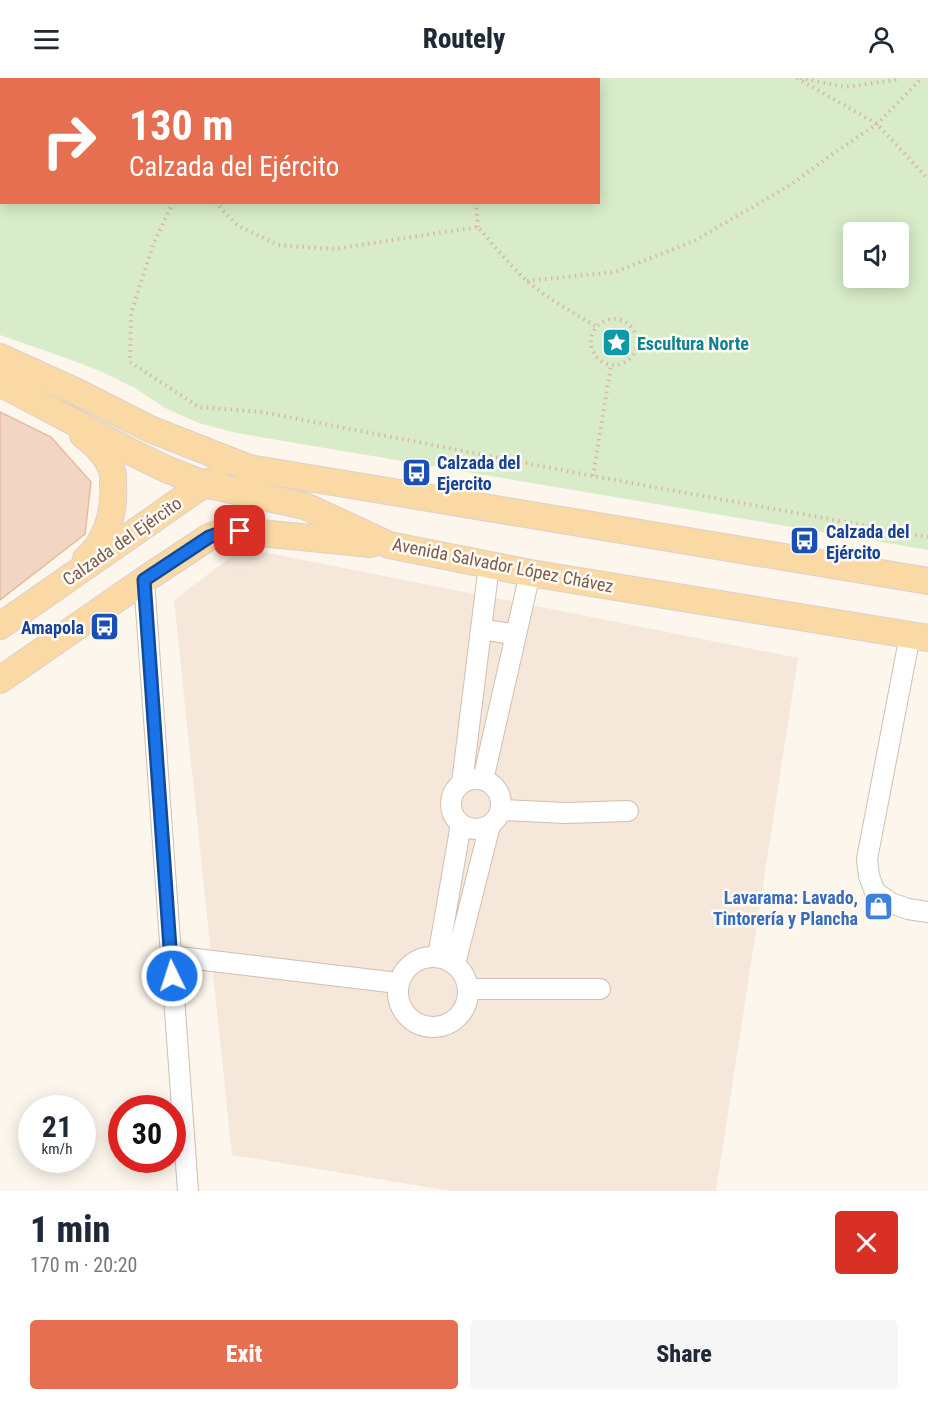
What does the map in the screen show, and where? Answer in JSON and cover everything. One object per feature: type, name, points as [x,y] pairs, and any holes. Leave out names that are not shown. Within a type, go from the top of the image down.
[{"type":"main road","points":[[0,357],[75,391],[150,429],[249,468],[928,581]]},
{"type":"main road","name":"Avenida Salvador López Chávez","points":[[0,383],[166,469],[204,484],[305,506],[389,545],[530,573],[919,637]]},
{"type":"main road","points":[[41,598],[91,555],[105,532],[112,513],[114,492],[113,472],[105,456],[52,410]]},
{"type":"main road","name":"Calzada del Ejército","points":[[0,626],[204,484],[249,468]]},
{"type":"main road","points":[[0,680],[144,580],[209,537],[223,532],[240,531],[389,545]]},
{"type":"street","points":[[462,783],[489,565]]},
{"type":"street","points":[[483,780],[530,573]]},
{"type":"street","points":[[144,580],[188,1191]]},
{"type":"street","points":[[481,629],[516,635]]},
{"type":"street","points":[[919,637],[867,859],[869,876],[875,892],[891,903],[908,909],[928,912]]},
{"type":"street","points":[[447,960],[496,818],[501,798],[494,787],[483,780],[472,779],[462,783],[454,792],[451,803],[453,815],[461,824],[470,829],[481,829],[496,818],[628,811]]},
{"type":"street","points":[[447,960],[461,824]]},
{"type":"street","points":[[171,956],[398,983]]},
{"type":"street","points":[[420,958],[447,960],[462,971],[466,980],[469,989],[466,1006],[455,1020],[439,1027],[422,1025],[407,1016],[399,1001],[398,983],[406,968],[420,958]]},
{"type":"street","points":[[469,989],[600,989]]},
{"type":"path","points":[[798,78],[845,87],[900,78]]},
{"type":"path","points":[[798,78],[877,124],[928,179]]},
{"type":"path","points":[[527,281],[615,272],[694,241],[792,184],[877,124],[922,78]]},
{"type":"path","points":[[172,204],[153,245],[131,314],[130,362],[199,407],[262,412],[593,476],[928,537]]},
{"type":"path","points":[[217,204],[237,225],[278,245],[334,249],[478,227]]},
{"type":"path","points":[[476,204],[478,227],[503,257],[527,281],[597,327]]},
{"type":"path","points":[[618,320],[632,327],[638,342],[633,357],[619,365],[611,365],[594,354],[593,333],[603,322],[618,320]]},
{"type":"path","points":[[593,476],[611,365]]},
{"type":"shaded area","points":[[243,548],[798,658],[716,1191],[451,1191],[232,1155],[174,600]]},
{"type":"green space","points":[[600,78],[928,78],[928,550],[237,433],[199,423],[165,408],[135,388],[66,358],[0,335],[0,204],[600,204]]},
{"type":"building","points":[[0,412],[51,437],[91,482],[85,534],[0,600]]},
{"type":"place","name":"Escultura Norte","points":[[616,343]]},
{"type":"place","name":"Calzada del Ejercito","points":[[416,472]]},
{"type":"place","name":"Calzada del Ejército","points":[[805,541]]},
{"type":"place","name":"Amapola","points":[[105,627]]},
{"type":"place","name":"Lavarama: Lavado, Tintorería y Plancha","points":[[879,907]]},
{"type":"route","points":[[172,976],[144,580],[209,537],[223,532],[240,531]]}]
